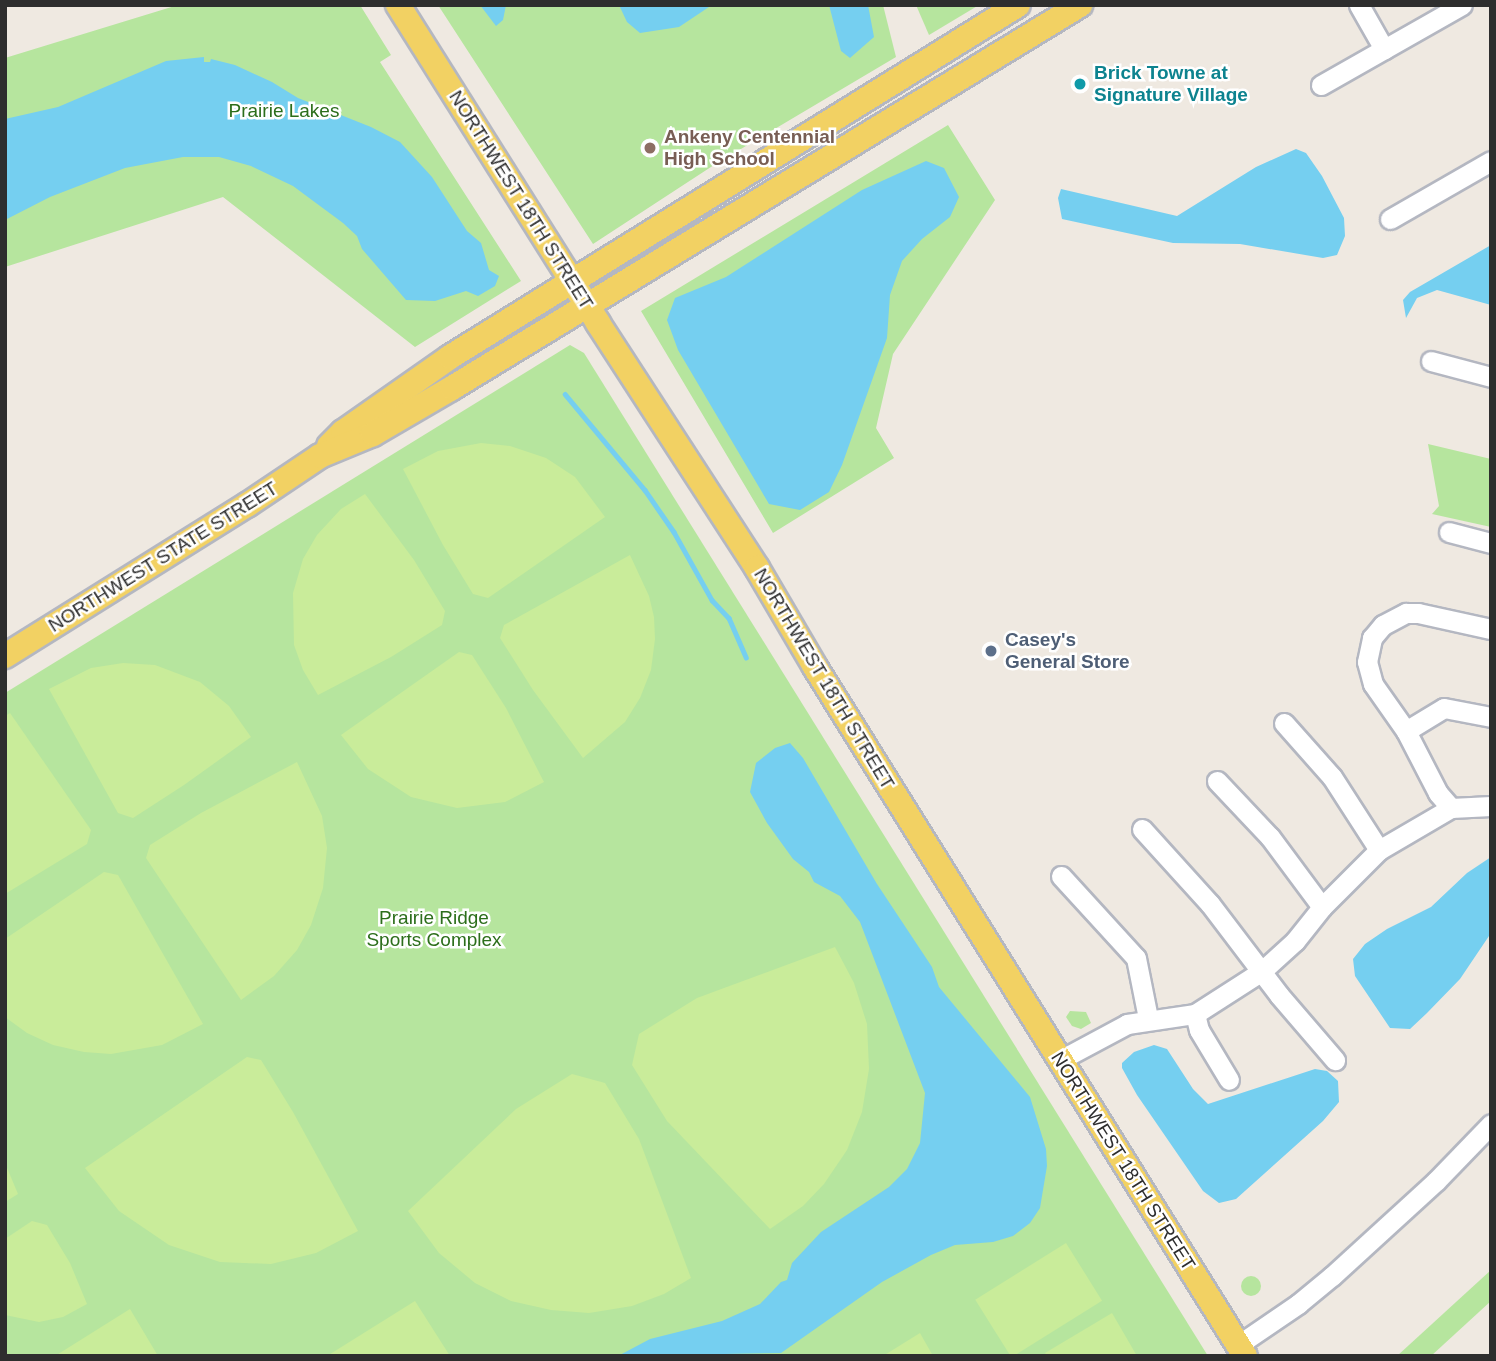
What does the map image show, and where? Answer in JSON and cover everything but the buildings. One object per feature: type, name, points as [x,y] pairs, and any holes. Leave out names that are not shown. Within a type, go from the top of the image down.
[{"type":"main road","name":"NORTHWEST 18TH STREET","points":[[398,5],[757,568],[822,679],[1241,1350]]},
{"type":"main road","name":"NORTHWEST STATE STREET","points":[[320,456],[343,432],[439,364],[1018,5]]},
{"type":"main road","name":"NORTHWEST STATE STREET","points":[[5,656],[320,456],[373,434],[1080,5]]},
{"type":"street","points":[[1359,5],[1384,49]]},
{"type":"street","points":[[1321,85],[1462,5]]},
{"type":"street","points":[[1390,219],[1491,161]]},
{"type":"street","points":[[1430,361],[1491,377]]},
{"type":"street","points":[[1449,532],[1491,543]]},
{"type":"street","points":[[1451,808],[1438,793],[1406,731],[1374,684],[1367,663],[1372,638],[1383,625],[1406,613],[1419,613],[1491,629]]},
{"type":"street","points":[[1406,731],[1444,708],[1491,717]]},
{"type":"street","points":[[1284,723],[1332,777],[1379,850]]},
{"type":"street","points":[[1217,781],[1270,837],[1322,907]]},
{"type":"street","points":[[1060,1060],[1126,1024],[1148,1018],[1195,1014],[1262,971],[1295,941],[1322,907],[1379,850],[1451,808],[1491,806]]},
{"type":"street","points":[[1142,829],[1210,904],[1335,1060]]},
{"type":"street","points":[[1061,876],[1136,958],[1148,1018]]},
{"type":"street","points":[[1195,1014],[1199,1030],[1229,1080]]},
{"type":"street","points":[[1241,1350],[1332,1276],[1436,1181],[1491,1124]]},
{"type":"green space","name":"Prairie Lakes","points":[[178,5],[360,5],[391,55],[380,62],[521,281],[415,347],[223,197],[5,267],[5,58]]},
{"type":"green space","name":"Ankeny Centennial High School","points":[[438,5],[883,5],[896,57],[714,165],[593,244]]},
{"type":"green space","points":[[916,5],[979,5],[929,35]]},
{"type":"green space","points":[[948,125],[995,200],[893,354],[876,428],[894,458],[773,533],[641,311]]},
{"type":"green space","name":"Prairie Ridge Sports Complex","points":[[570,345],[584,353],[1208,1356],[5,1356],[5,693]]},
{"type":"green space","points":[[481,443],[510,446],[546,458],[575,477],[605,517],[488,598],[473,594],[443,545],[403,469],[438,451]]},
{"type":"green space","points":[[1428,444],[1491,459],[1491,527],[1432,514],[1439,506]]},
{"type":"green space","points":[[365,494],[414,560],[445,611],[442,625],[391,657],[318,695],[303,670],[294,645],[293,593],[303,559],[317,535],[341,509]]},
{"type":"green space","points":[[630,555],[649,596],[654,617],[655,639],[651,670],[640,698],[625,722],[583,758],[533,690],[500,638],[504,625]]},
{"type":"green space","points":[[459,652],[472,655],[506,708],[544,782],[505,802],[457,808],[411,797],[368,769],[341,735]]},
{"type":"green space","points":[[123,663],[155,665],[200,682],[229,706],[251,737],[133,818],[118,813],[49,689],[91,668]]},
{"type":"green space","points":[[10,713],[91,830],[87,844],[5,894],[5,716]]},
{"type":"green space","points":[[297,762],[322,816],[327,848],[323,888],[311,925],[297,950],[274,976],[241,1000],[146,858],[150,845],[201,813]]},
{"type":"green space","points":[[104,872],[118,875],[203,1024],[162,1045],[111,1054],[84,1052],[53,1045],[27,1033],[5,1017],[5,939]]},
{"type":"green space","points":[[835,947],[854,983],[867,1024],[869,1069],[862,1112],[847,1150],[824,1184],[803,1206],[770,1229],[667,1121],[632,1065],[639,1034],[697,998]]},
{"type":"green space","points":[[1070,1011],[1086,1012],[1091,1023],[1081,1029],[1072,1026],[1066,1017]]},
{"type":"green space","points":[[247,1057],[261,1060],[293,1112],[358,1231],[316,1253],[271,1264],[220,1262],[169,1245],[119,1211],[85,1168]]},
{"type":"green space","points":[[572,1074],[605,1083],[639,1139],[691,1278],[664,1294],[632,1306],[589,1313],[551,1310],[511,1301],[475,1283],[439,1253],[408,1211],[516,1109]]},
{"type":"green space","points":[[5,1163],[18,1194],[5,1202]]},
{"type":"green space","points":[[32,1221],[47,1225],[70,1263],[87,1304],[63,1317],[39,1322],[5,1315],[5,1239]]},
{"type":"green space","points":[[1066,1243],[1102,1301],[1010,1356],[975,1300]]},
{"type":"green space","points":[[1491,1270],[1491,1301],[1431,1356],[1397,1356]]},
{"type":"green space","points":[[1251,1276],[1258,1279],[1261,1286],[1258,1293],[1251,1296],[1244,1293],[1241,1286],[1244,1279]]},
{"type":"green space","points":[[415,1301],[450,1356],[327,1356]]},
{"type":"green space","points":[[130,1309],[158,1356],[55,1356]]},
{"type":"green space","points":[[1112,1313],[1137,1356],[1047,1356],[1045,1353]]},
{"type":"green space","points":[[920,1333],[933,1356],[883,1356]]},
{"type":"water","points":[[480,5],[506,5],[503,20],[496,26]]},
{"type":"water","points":[[619,5],[712,5],[679,27],[640,33],[627,22]]},
{"type":"water","points":[[829,5],[868,5],[874,37],[850,58],[841,51]]},
{"type":"water","points":[[204,57],[204,62],[210,62],[211,59],[235,65],[272,82],[298,98],[371,127],[400,142],[432,177],[467,231],[481,243],[489,270],[499,276],[495,286],[478,296],[466,291],[435,301],[406,300],[362,249],[357,236],[343,223],[293,186],[251,166],[219,157],[183,157],[125,168],[50,197],[5,220],[5,119],[58,107],[166,61]]},
{"type":"water","points":[[1296,149],[1306,153],[1322,176],[1344,218],[1345,236],[1337,255],[1323,258],[1240,244],[1173,243],[1062,219],[1058,198],[1061,189],[1177,216],[1256,167]]},
{"type":"water","points":[[926,161],[944,168],[959,197],[950,217],[922,239],[902,261],[890,295],[887,338],[842,465],[829,492],[800,510],[769,504],[678,350],[667,320],[675,298],[726,277],[862,190]]},
{"type":"water","points":[[1491,245],[1491,305],[1437,290],[1417,298],[1406,318],[1403,300],[1410,292]]},
{"type":"water","points":[[790,743],[803,758],[877,884],[932,967],[939,987],[1030,1097],[1046,1149],[1047,1166],[1040,1208],[1030,1223],[1013,1236],[993,1242],[955,1245],[882,1282],[781,1353],[618,1356],[650,1339],[722,1321],[760,1304],[781,1282],[787,1280],[792,1263],[821,1232],[889,1187],[907,1169],[920,1143],[925,1093],[860,922],[840,896],[814,882],[809,872],[793,859],[767,823],[750,792],[756,763],[775,748]]},
{"type":"water","points":[[1491,857],[1491,933],[1460,979],[1410,1029],[1390,1028],[1355,976],[1353,959],[1365,944],[1387,929],[1431,907],[1467,873]]},
{"type":"water","points":[[1154,1045],[1167,1049],[1193,1089],[1208,1104],[1315,1069],[1327,1071],[1338,1081],[1339,1102],[1323,1121],[1236,1199],[1219,1203],[1203,1191],[1137,1095],[1122,1068],[1122,1063],[1134,1052]]},
{"type":"waterway","points":[[565,394],[645,490],[674,532],[712,600],[729,618],[746,657]]},
{"type":"place","name":"Brick Towne at Signature Village","points":[[1080,84]]},
{"type":"place","name":"Ankeny Centennial High School","points":[[650,148]]},
{"type":"place","name":"Casey's General Store","points":[[991,651]]}]
